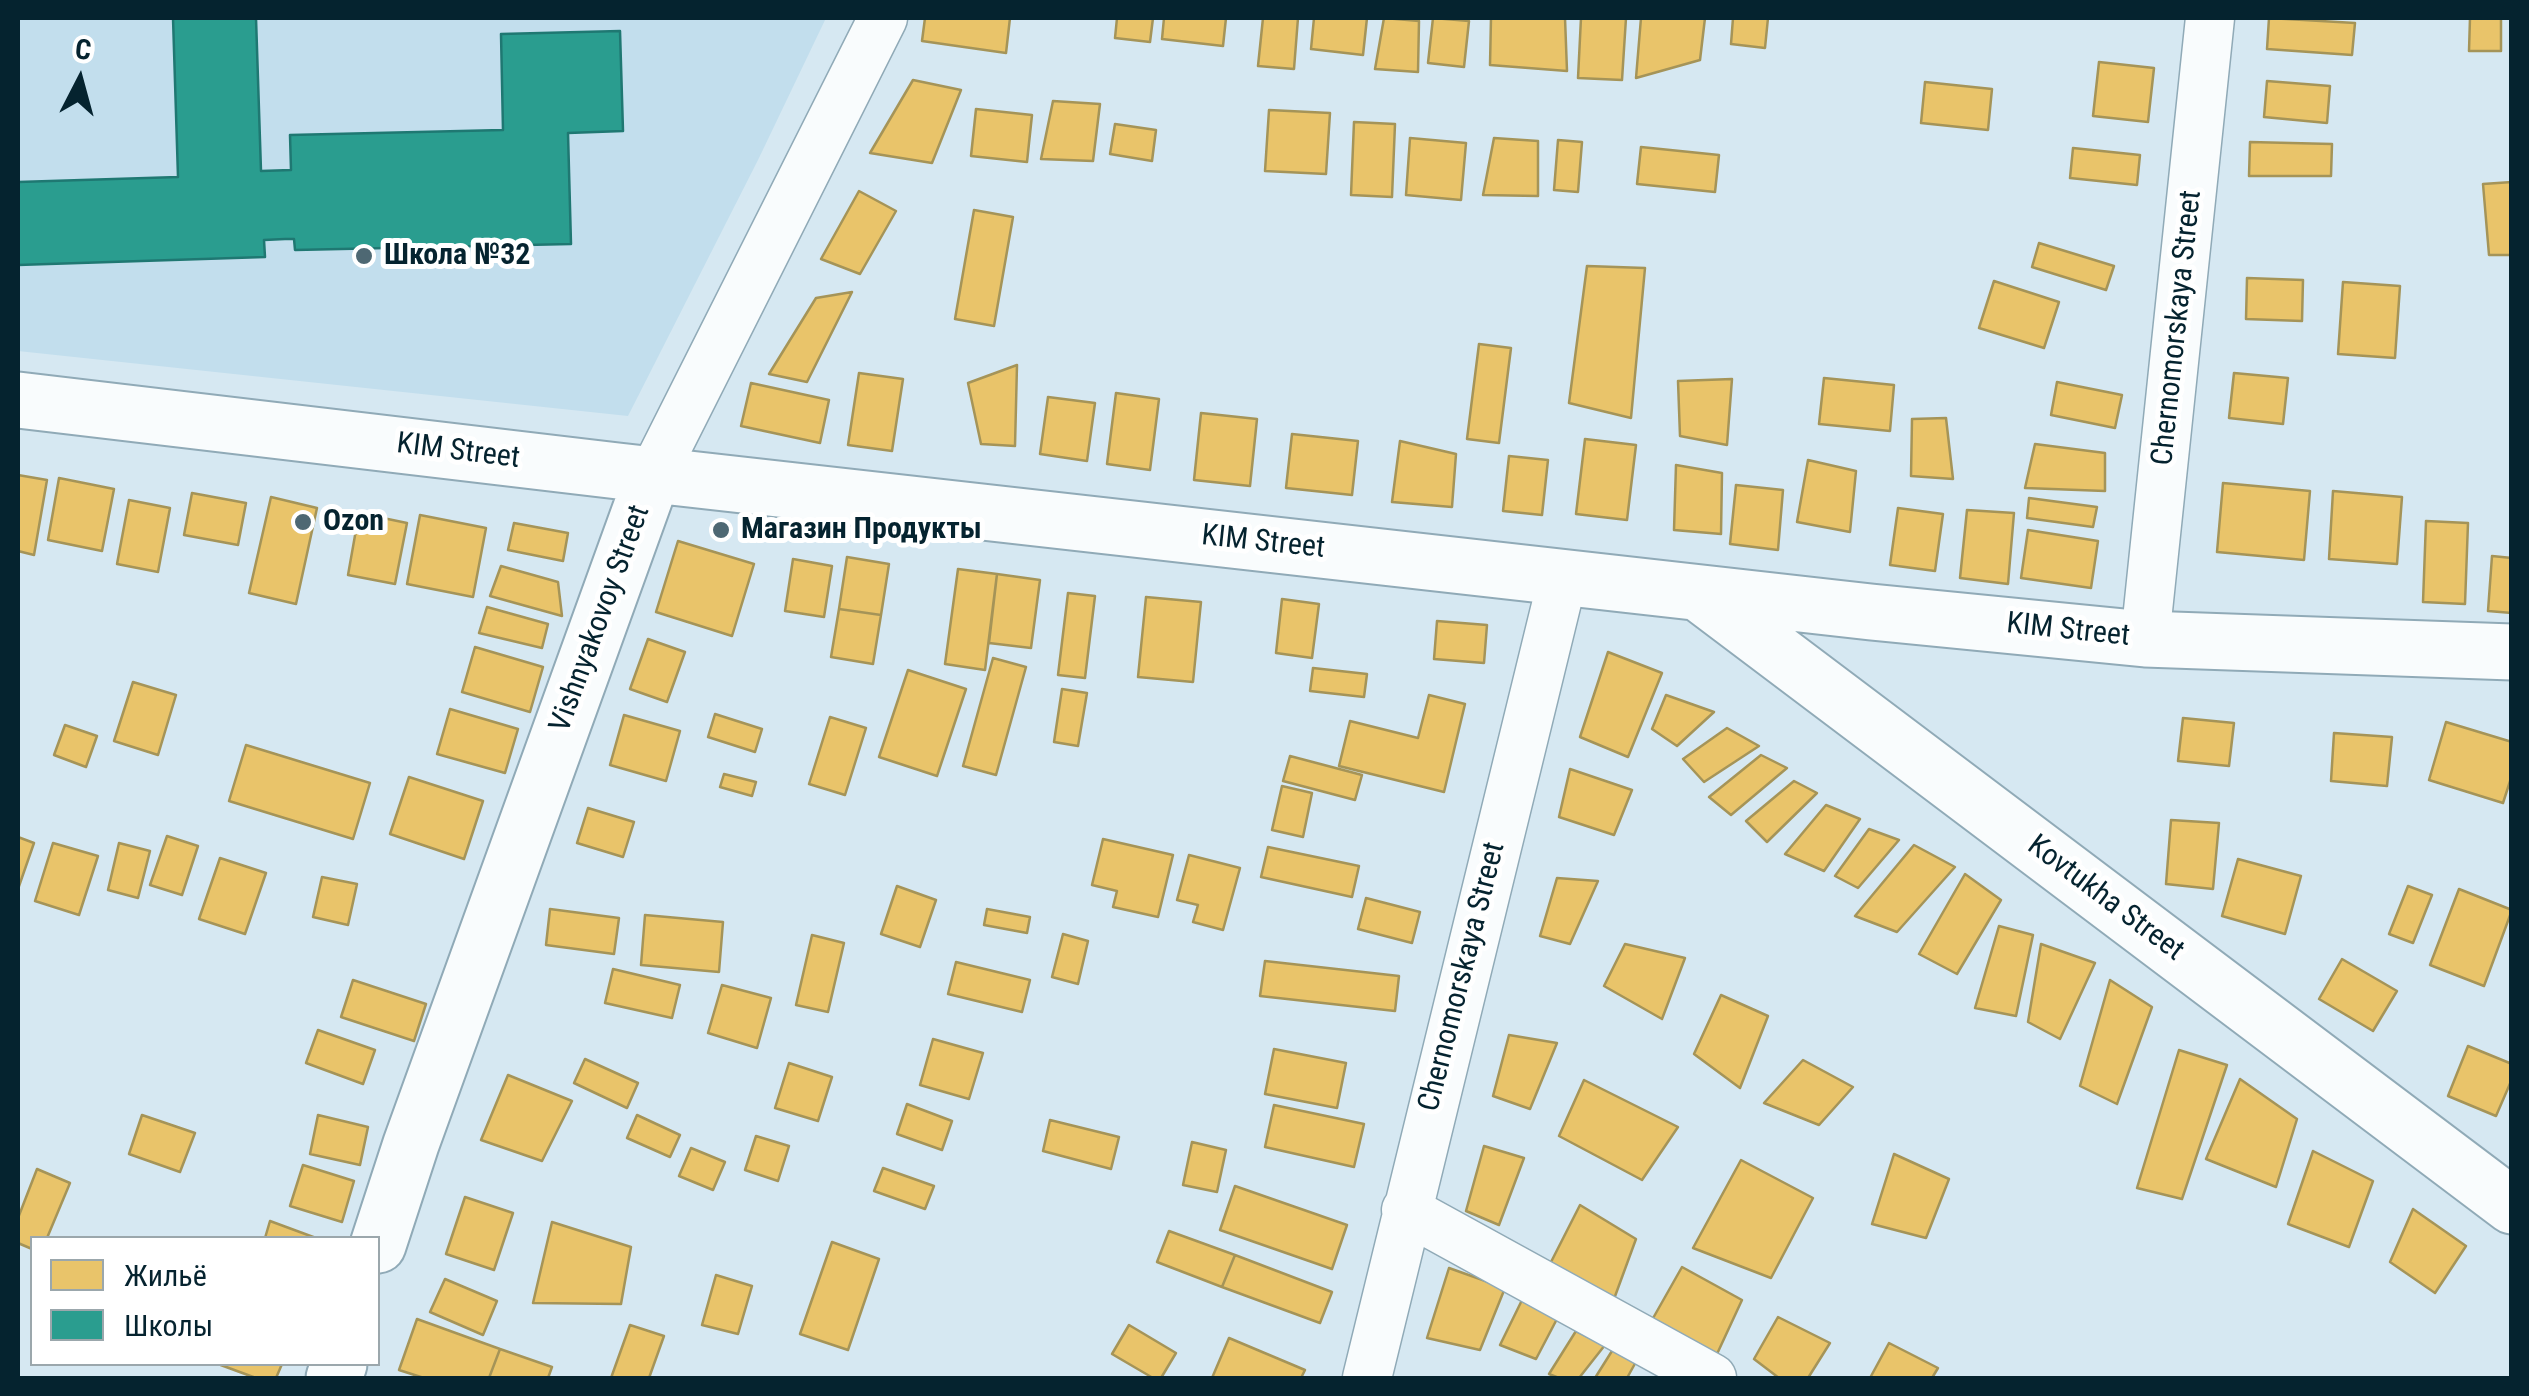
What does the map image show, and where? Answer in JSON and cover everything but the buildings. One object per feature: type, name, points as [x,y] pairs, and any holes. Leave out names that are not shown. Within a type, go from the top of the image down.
[{"type":"street","name":"Vishnyakovoy Street","points":[[380,1239],[653,475],[884,18]]},
{"type":"street","name":"Chernomorskaya Street","points":[[2145,639],[2210,18]]},
{"type":"street","name":"KIM Street","points":[[18,400],[653,475],[2145,639],[2512,652]]},
{"type":"street","name":"Chernomorskaya Street","points":[[1367,1378],[1563,577]]},
{"type":"street","name":"Kovtukha Street","points":[[1698,592],[2512,1206]]},
{"type":"street","points":[[1406,1210],[1712,1378]]},
{"type":"shaded area","name":"Школа №32","points":[[18,18],[826,18],[628,416],[18,351]]},
{"type":"place","name":"Школа №32","points":[[364,256]]},
{"type":"place","name":"Ozon","points":[[303,522]]},
{"type":"place","name":"Магазин Продукты","points":[[721,530]]}]
